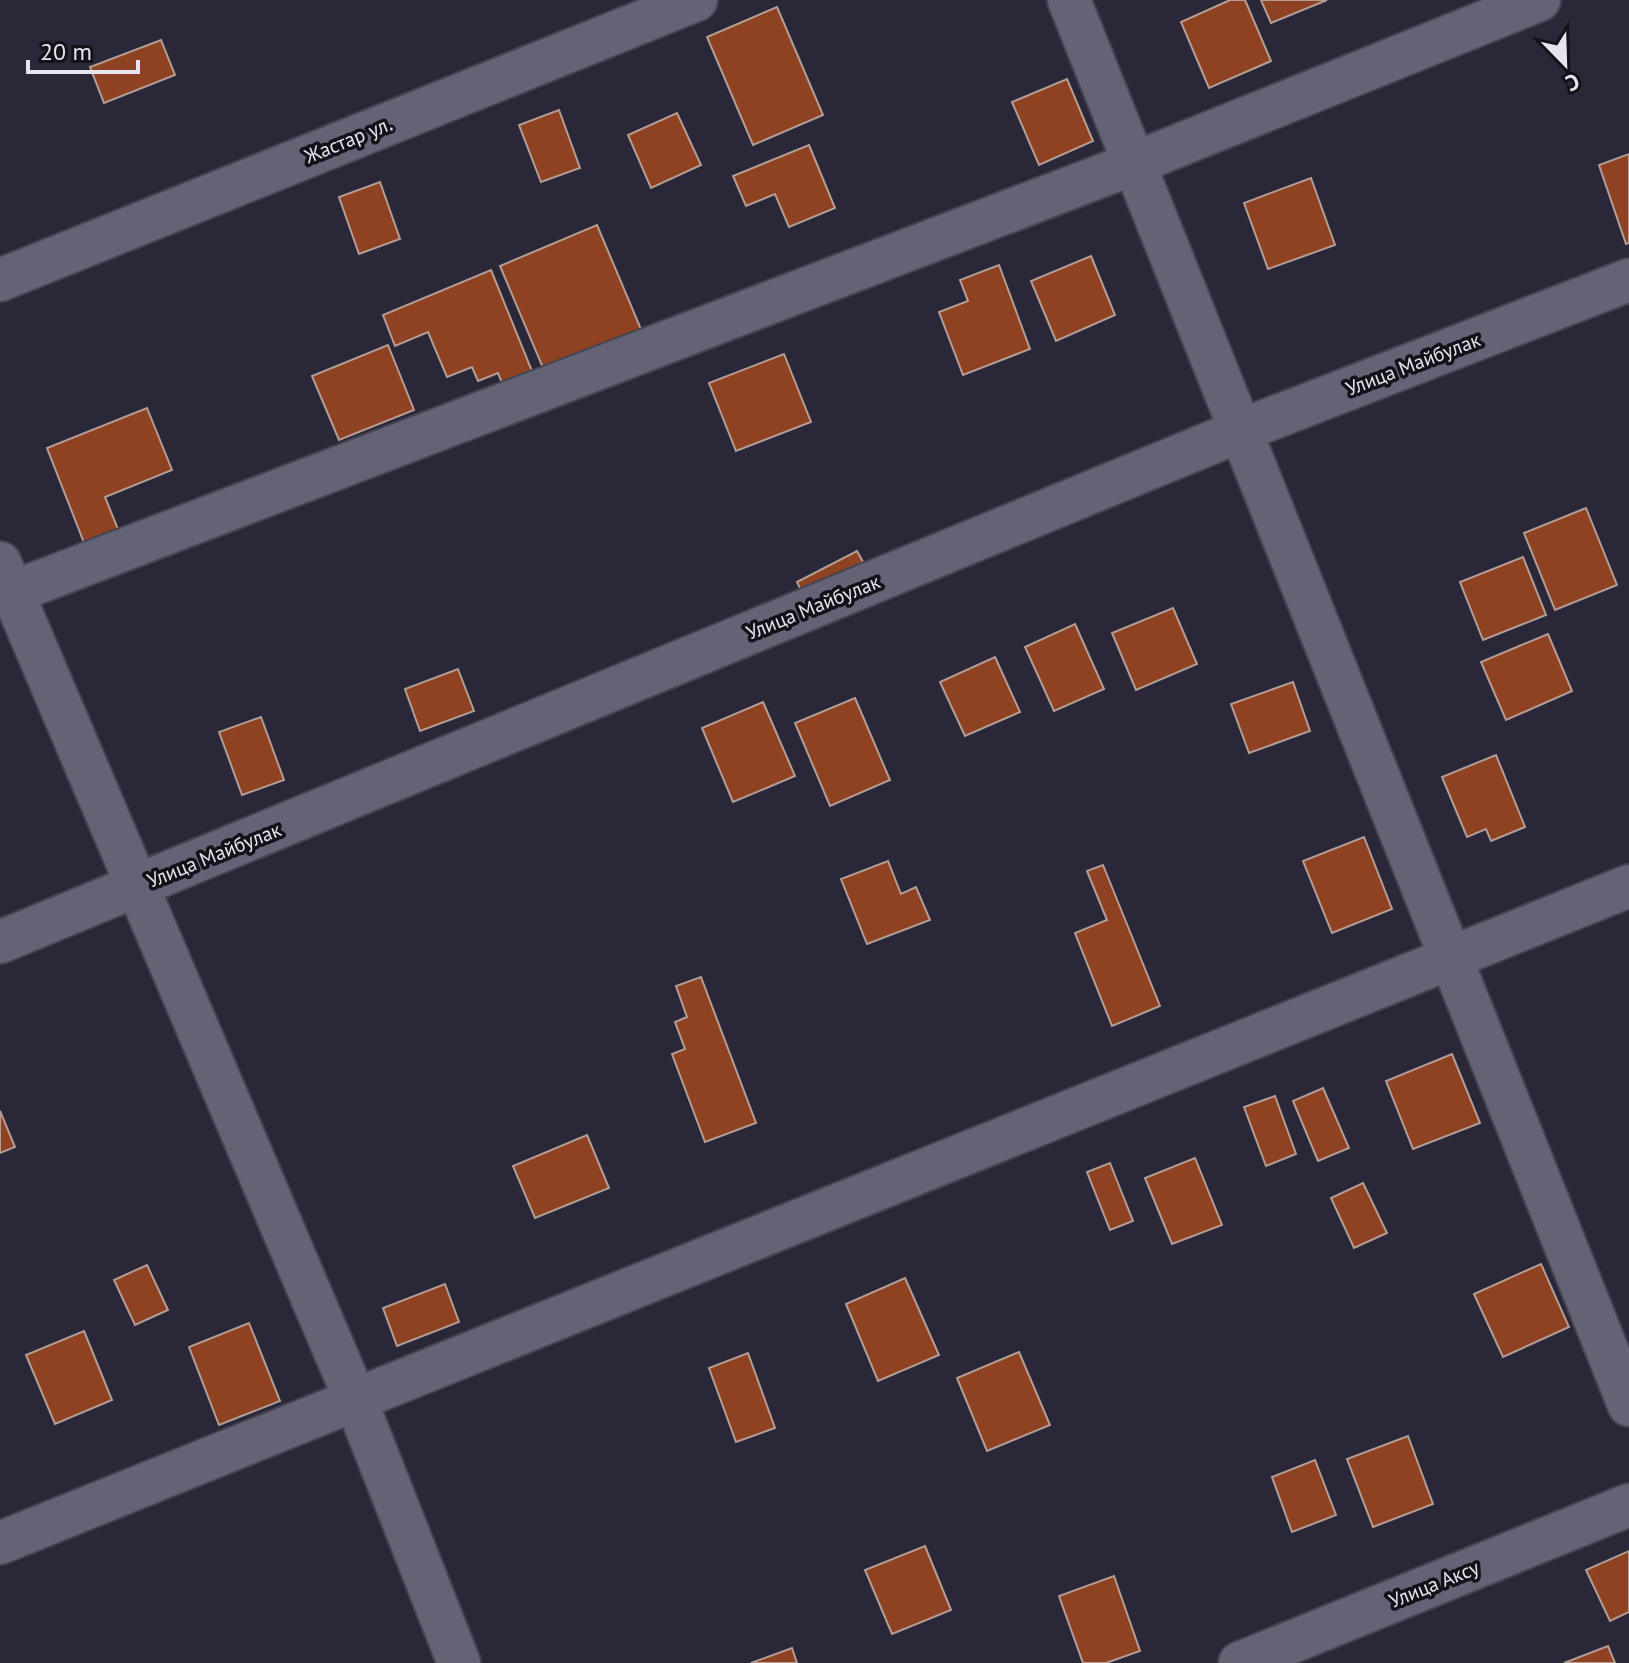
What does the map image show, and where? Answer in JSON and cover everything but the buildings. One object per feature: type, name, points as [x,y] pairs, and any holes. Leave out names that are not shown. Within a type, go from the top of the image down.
[{"type":"street","name":"Жастар ул.","points":[[0,280],[696,0]]},
{"type":"street","points":[[1069,0],[1454,958],[1629,1405]]},
{"type":"street","points":[[459,1663],[356,1401],[137,886],[4,584],[1135,163],[1539,0]]},
{"type":"street","name":"Улица Майбулак","points":[[0,942],[1242,430],[1629,280]]},
{"type":"street","points":[[0,1543],[1629,886]]},
{"type":"street","name":"Улица Аксу","points":[[1240,1663],[1629,1505]]}]
